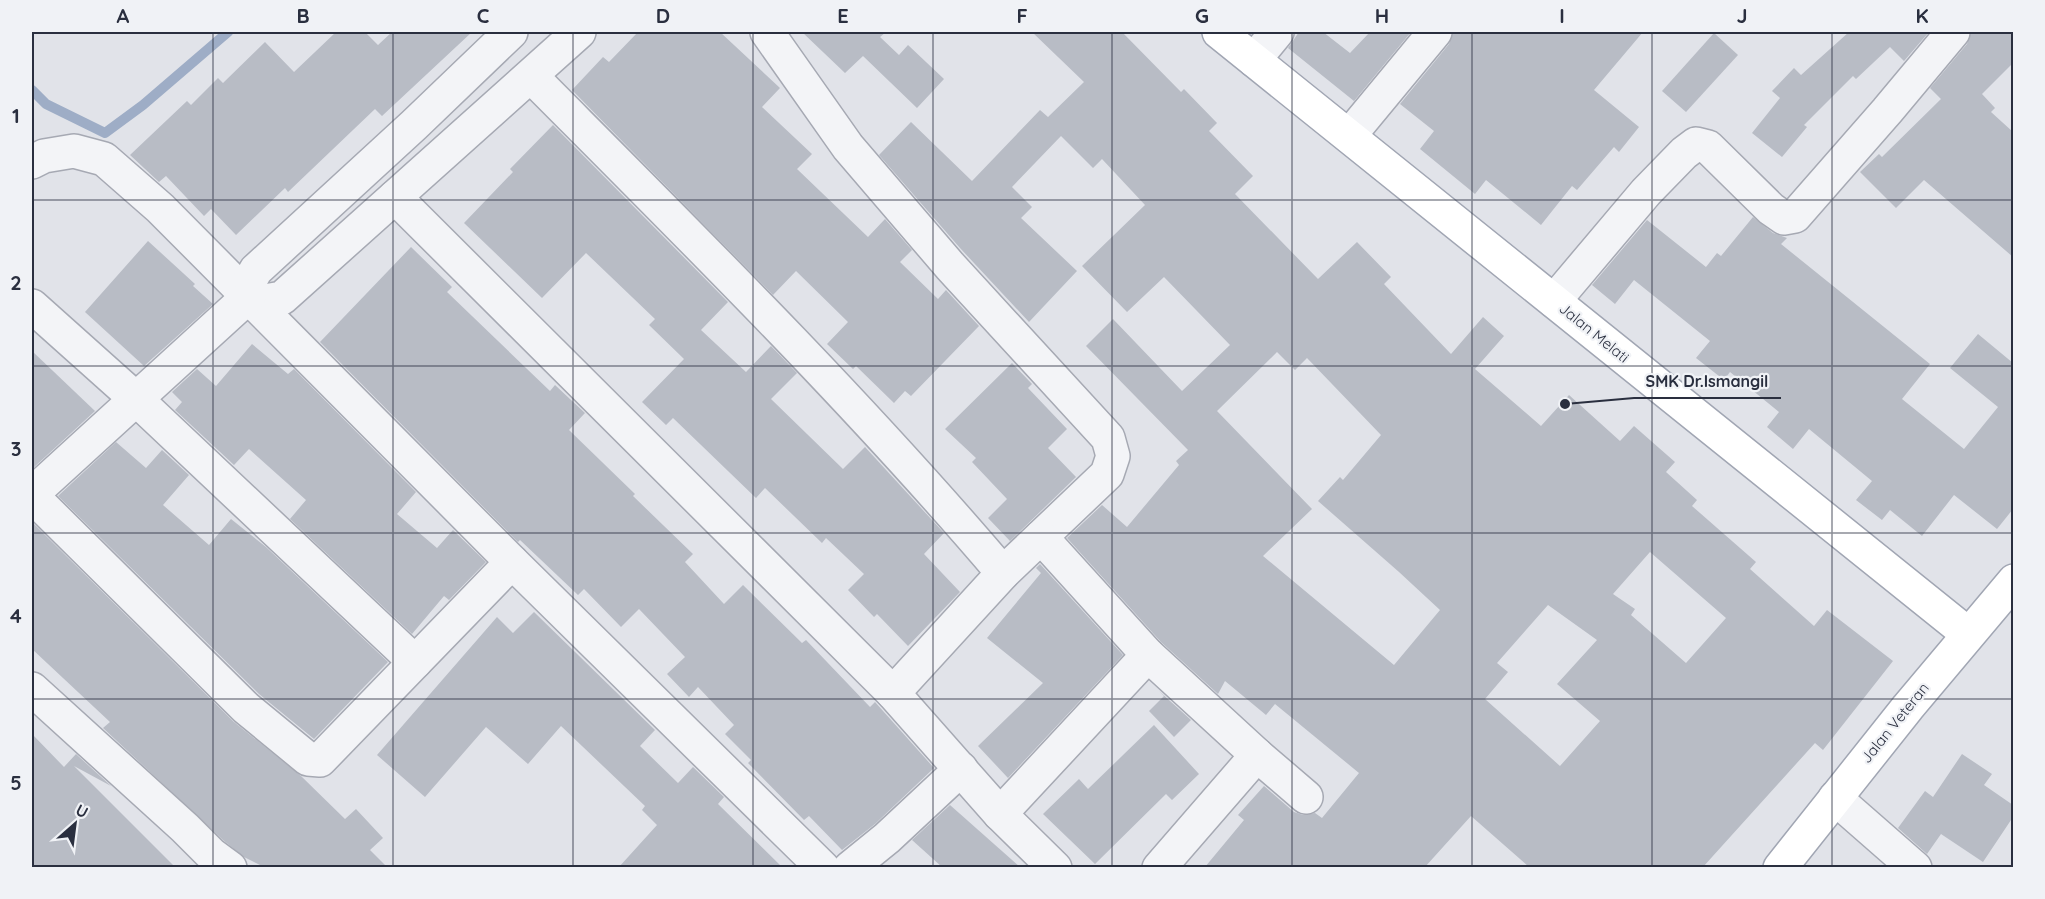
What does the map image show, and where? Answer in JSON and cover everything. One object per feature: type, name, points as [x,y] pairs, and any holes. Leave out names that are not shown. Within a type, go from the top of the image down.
[{"type":"main road","name":"Jalan Melati","points":[[1219,32],[1968,634]]},
{"type":"main road","name":"Jalan Veteran","points":[[1780,867],[2013,580]]},
{"type":"street","points":[[249,296],[248,284],[256,270],[511,32]]},
{"type":"street","points":[[249,296],[265,301],[282,298],[579,32]]},
{"type":"street","points":[[767,32],[848,147],[950,266],[1108,438],[1113,456],[1107,474],[1003,573],[892,693]]},
{"type":"street","points":[[1254,60],[1276,32]]},
{"type":"street","points":[[1349,136],[1435,32]]},
{"type":"street","points":[[1554,301],[1646,192],[1684,153],[1696,144],[1708,147],[1771,209],[1784,218],[1795,216],[1953,32]]},
{"type":"street","points":[[531,76],[801,349],[964,527],[1003,573]]},
{"type":"street","points":[[414,124],[443,154]]},
{"type":"street","points":[[32,162],[44,156],[74,151],[104,159],[160,208],[512,562],[824,867]]},
{"type":"street","points":[[395,197],[892,693],[1000,814],[1055,867]]},
{"type":"street","points":[[249,296],[32,495],[246,708],[308,759],[320,760],[512,562]]},
{"type":"street","points":[[32,306],[136,399],[415,662]]},
{"type":"street","points":[[1041,537],[1148,655],[1306,797]]},
{"type":"street","points":[[1000,814],[1148,655]]},
{"type":"street","points":[[32,689],[211,854],[230,867]]},
{"type":"street","points":[[1159,867],[1257,755]]},
{"type":"street","points":[[850,867],[887,838],[961,769]]},
{"type":"street","points":[[1836,798],[1914,867]]},
{"type":"building","points":[[336,32],[365,32],[378,45],[392,32],[472,32],[382,116],[375,109],[288,192],[285,188],[236,235],[211,209],[204,216],[166,176],[159,182],[130,155],[187,101],[191,105],[218,78],[223,83],[265,42],[294,72]]},
{"type":"building","points":[[638,32],[720,32],[780,88],[762,107],[812,154],[797,169],[868,237],[885,219],[912,250],[900,262],[938,299],[946,290],[979,326],[911,396],[905,391],[894,403],[856,366],[853,369],[827,344],[848,322],[796,271],[773,295],[572,90],[603,57],[609,62]]},
{"type":"building","points":[[802,32],[886,32],[880,37],[899,55],[908,45],[944,79],[917,108],[863,56],[845,73]]},
{"type":"building","points":[[1032,32],[1122,32],[1181,92],[1184,89],[1217,123],[1209,131],[1253,176],[1235,194],[1318,279],[1357,242],[1391,277],[1384,284],[1451,354],[1483,317],[1504,336],[1475,369],[1541,426],[1569,395],[1620,441],[1634,426],[1675,462],[1666,472],[1697,500],[1692,506],[1756,562],[1750,569],[1814,626],[1827,610],[1893,661],[1823,750],[1815,743],[1703,867],[1529,867],[1471,816],[1425,867],[1205,867],[1244,820],[1238,815],[1264,786],[1294,812],[1303,815],[1315,813],[1322,818],[1359,773],[1275,704],[1266,715],[1225,681],[1218,694],[1161,642],[1067,538],[1102,505],[1127,527],[1179,465],[1176,461],[1188,450],[1086,346],[1113,319],[1182,391],[1230,345],[1164,277],[1127,312],[1082,266],[1145,205],[1102,159],[1093,168],[1061,136],[1012,187],[1032,207],[1021,218],[1077,271],[1029,322],[960,248],[879,155],[911,122],[972,181],[1040,110],[1048,117],[1084,82]],"holes":[[[1277,352],[1295,370],[1307,358],[1381,435],[1343,480],[1340,477],[1318,501],[1440,610],[1394,665],[1263,556],[1312,509],[1217,411]],[[1650,552],[1726,618],[1686,663],[1631,615],[1635,609],[1613,594]],[[1548,605],[1597,640],[1557,684],[1600,721],[1560,766],[1485,699],[1508,672],[1497,663]]]},
{"type":"building","points":[[1299,32],[1323,32],[1350,53],[1370,32],[1411,32],[1354,101],[1288,48]]},
{"type":"building","points":[[1453,32],[1643,32],[1594,90],[1639,127],[1619,152],[1614,147],[1577,190],[1572,186],[1541,225],[1486,180],[1475,194],[1420,149],[1434,131],[1400,104],[1449,44]]},
{"type":"building","points":[[1849,32],[1929,32],[1904,61],[1890,47],[1856,79],[1853,76],[1804,125],[1807,127],[1782,157],[1752,133],[1780,98],[1772,91],[1794,68],[1801,75]]},
{"type":"building","points":[[1971,32],[2013,32],[2013,63],[1982,94],[1995,108],[1991,112],[2013,132],[2013,257],[1924,180],[1896,208],[1860,172],[1879,154],[1882,157],[1941,99],[1930,88],[1967,44]]},
{"type":"building","points":[[1714,33],[1738,55],[1686,112],[1662,91]]},
{"type":"building","points":[[553,125],[728,302],[701,330],[746,372],[771,346],[797,373],[771,399],[843,469],[865,447],[944,533],[924,554],[960,592],[908,646],[877,614],[874,617],[848,590],[864,574],[826,538],[822,543],[765,488],[756,498],[673,418],[666,425],[642,402],[684,359],[649,325],[655,319],[586,253],[542,298],[464,223],[513,172],[510,169]]},
{"type":"building","points":[[1753,217],[1773,233],[1787,238],[1781,244],[1930,364],[1902,399],[1964,449],[1998,407],[1950,368],[1978,334],[2013,363],[2013,509],[1997,529],[1954,495],[1922,536],[1890,510],[1882,520],[1856,500],[1872,481],[1809,429],[1793,449],[1767,427],[1779,412],[1730,372],[1724,380],[1696,358],[1710,341],[1634,280],[1615,304],[1592,285],[1647,220],[1706,267],[1717,253],[1721,256]]},
{"type":"building","points":[[148,241],[195,284],[193,286],[213,304],[144,366],[85,312]]},
{"type":"building","points":[[411,247],[452,287],[447,292],[550,391],[555,385],[585,413],[569,430],[693,554],[685,562],[724,604],[743,585],[802,643],[806,640],[870,707],[875,702],[934,768],[875,824],[842,850],[809,816],[804,820],[748,763],[751,760],[725,734],[734,725],[698,687],[689,697],[667,674],[685,657],[639,609],[621,627],[584,589],[578,595],[520,540],[518,542],[320,342]]},
{"type":"building","points":[[252,344],[288,374],[294,369],[416,492],[397,514],[437,548],[453,530],[486,562],[449,600],[444,596],[412,634],[290,519],[306,500],[249,449],[234,465],[175,410],[182,402],[172,392],[197,369],[216,386]]},
{"type":"building","points":[[32,351],[95,411],[32,469]]},
{"type":"building","points":[[1012,363],[1032,384],[1028,388],[1067,429],[1048,448],[1076,477],[1010,541],[988,518],[1007,499],[972,462],[976,458],[945,429]]},
{"type":"building","points":[[116,442],[146,468],[162,450],[189,475],[163,505],[209,545],[231,519],[266,547],[388,662],[314,739],[259,694],[58,496]]},
{"type":"building","points":[[32,522],[234,722],[301,776],[345,819],[356,809],[383,838],[370,850],[387,867],[264,867],[244,857],[223,840],[103,728],[110,722],[32,649]]},
{"type":"building","points":[[1040,564],[1123,655],[1008,778],[978,746],[1043,683],[987,638],[1041,573],[1036,568]]},
{"type":"building","points":[[534,612],[655,730],[640,746],[678,783],[693,767],[724,797],[718,804],[782,867],[619,867],[657,825],[642,810],[645,806],[561,726],[528,764],[486,727],[425,797],[377,755],[497,617],[513,633]]},
{"type":"building","points":[[1159,691],[1191,720],[1174,737],[1149,711],[1164,696]]},
{"type":"building","points":[[1154,725],[1199,774],[1172,800],[1166,794],[1095,864],[1043,814],[1079,779],[1088,789]]},
{"type":"building","points":[[32,734],[64,767],[76,754],[111,786],[74,766],[175,867],[32,867]]},
{"type":"building","points":[[1962,754],[1992,774],[1984,785],[2013,805],[2013,817],[1983,862],[1941,834],[1927,854],[1898,828],[1925,791],[1933,797]]},
{"type":"building","points":[[950,805],[1020,867],[942,867],[912,840]]},
{"type":"waterway","points":[[32,90],[46,104],[105,133],[143,105],[228,32]]},
{"type":"place","name":"SMK Dr.Ismangil","points":[[1565,404]]}]
